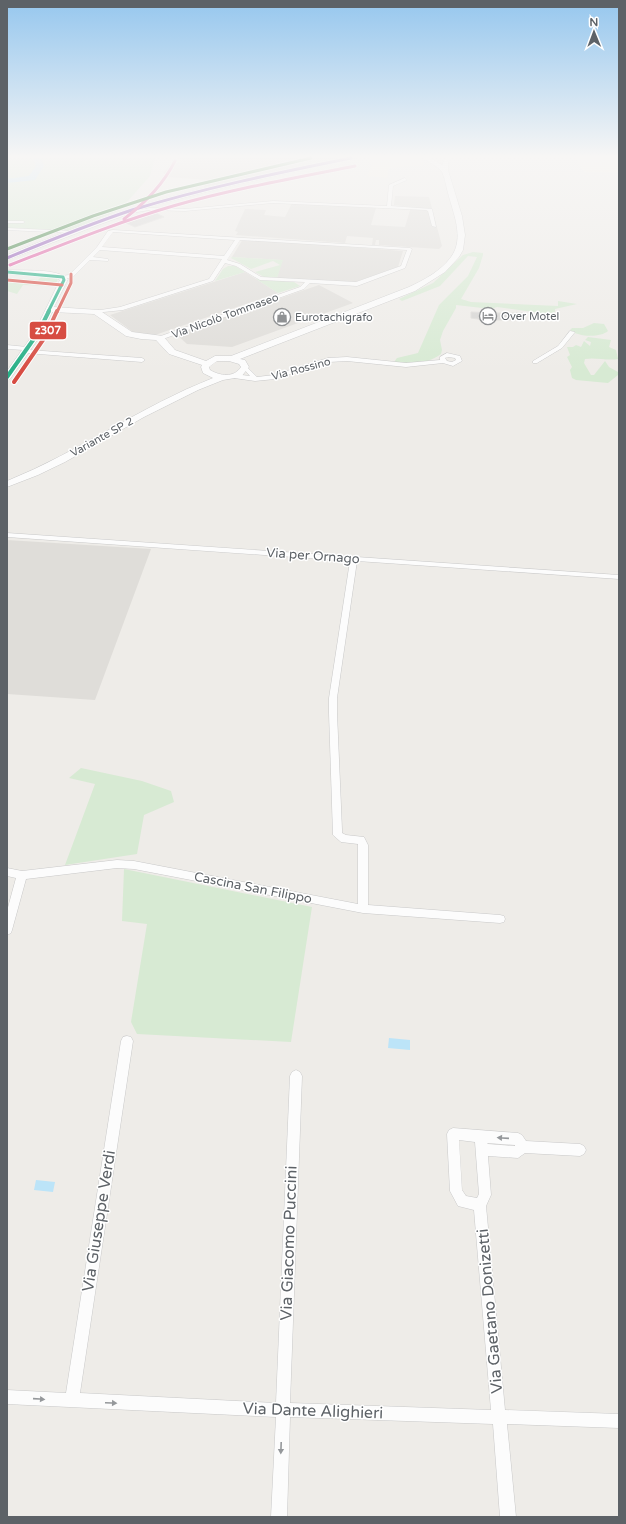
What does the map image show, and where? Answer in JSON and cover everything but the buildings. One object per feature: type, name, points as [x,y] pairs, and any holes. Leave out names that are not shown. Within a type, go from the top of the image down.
[{"type":"main road","points":[[7,258],[79,229]]},
{"type":"main road","name":"Variante SP 2","points":[[196,386],[215,359],[234,358],[271,344],[412,289],[439,274],[451,263],[458,251],[461,234],[460,229]]},
{"type":"main road","points":[[7,272],[53,275],[63,277],[64,280],[38,333],[7,377]]},
{"type":"main road","points":[[49,310],[96,312]]},
{"type":"main road","name":"Via Nicolò Tommaseo","points":[[96,312],[129,334],[160,340]]},
{"type":"main road","points":[[160,340],[172,352],[193,358],[215,359]]},
{"type":"main road","name":"Variante SP 2","points":[[7,484],[55,464],[196,386],[241,373],[245,366],[271,344]]},
{"type":"main road","points":[[193,358],[208,369]]},
{"type":"main road","points":[[234,358],[245,366]]},
{"type":"main road","name":"Variante SP 2","points":[[208,369],[223,377]]},
{"type":"street","points":[[8,229],[71,232]]},
{"type":"street","points":[[63,277],[70,277],[99,248],[111,232],[118,231],[410,249],[403,267],[357,284],[260,278],[238,264],[225,260],[99,248]]},
{"type":"street","points":[[96,312],[121,309],[211,280],[239,238]]},
{"type":"street","points":[[88,258],[106,260]]},
{"type":"street","name":"Via Nicolò Tommaseo","points":[[160,340],[302,288],[309,282]]},
{"type":"street","points":[[536,362],[560,347],[572,332]]},
{"type":"street","points":[[7,347],[142,360]]},
{"type":"street","name":"Via Rossino","points":[[234,376],[255,379],[276,377],[322,361],[347,359],[406,365],[443,361]]},
{"type":"street","name":"Via Rossino","points":[[245,366],[255,379]]},
{"type":"street","name":"Via per Ornago","points":[[7,535],[619,577]]},
{"type":"street","points":[[354,558],[333,698],[333,713],[338,835],[344,838],[361,840],[363,846],[363,909]]},
{"type":"street","name":"Cascina San Filippo","points":[[7,872],[22,875],[117,864],[134,864],[363,909],[500,919]]},
{"type":"street","points":[[7,930],[22,875]]},
{"type":"street","name":"Via Giuseppe Verdi","points":[[72,1401],[127,1041]]},
{"type":"street","name":"Via Giacomo Puccini","points":[[279,1517],[296,1076]]},
{"type":"street","points":[[480,1206],[462,1202],[456,1191],[453,1134],[518,1139],[523,1147]]},
{"type":"street","name":"Via Gaetano Donizetti","points":[[481,1136],[485,1195],[480,1206],[508,1517]]},
{"type":"street","points":[[482,1150],[518,1152],[523,1147],[580,1150]]},
{"type":"street","name":"Via Dante Alighieri","points":[[7,1396],[72,1401],[619,1421]]},
{"type":"shaded area","points":[[236,229],[438,229],[442,246],[439,249],[379,245],[379,240],[376,240],[375,245],[372,245],[373,238],[347,236],[345,243],[236,235],[238,232],[235,231]]},
{"type":"shaded area","points":[[243,239],[403,251],[398,267],[355,282],[277,278],[282,260],[232,257]]},
{"type":"shaded area","points":[[245,272],[278,293],[155,335],[133,332],[110,315]]},
{"type":"shaded area","points":[[319,285],[353,303],[232,347],[187,344],[176,334]]},
{"type":"shaded area","points":[[7,540],[151,549],[95,700],[7,694]]},
{"type":"green space","points":[[30,229],[73,229],[68,231]]},
{"type":"green space","points":[[473,252],[483,253],[483,255],[479,268],[461,299],[471,302],[558,306],[558,301],[577,304],[555,309],[555,312],[548,314],[497,307],[491,309],[456,305],[456,308],[443,331],[440,340],[442,350],[441,354],[425,362],[406,364],[394,362],[397,358],[418,353],[439,305],[468,276],[477,257],[468,256],[440,286],[402,301],[399,299],[433,283],[463,255]]},
{"type":"green space","points":[[231,258],[283,260],[277,278],[264,277],[255,272],[280,265],[273,261],[251,269]]},
{"type":"green space","points":[[228,266],[235,266],[245,272],[215,281],[223,269]]},
{"type":"green space","points":[[42,276],[58,278],[56,286],[23,285],[17,294],[7,291],[7,278],[38,280]]},
{"type":"green space","points":[[256,279],[294,282],[300,286],[278,293]]},
{"type":"green space","points":[[594,323],[604,324],[608,331],[600,335],[589,336],[578,334],[570,330],[572,328],[583,328]]},
{"type":"green space","points":[[588,337],[611,340],[609,347],[616,350],[618,359],[585,359],[584,363],[591,375],[594,375],[605,361],[609,367],[618,372],[618,375],[608,383],[576,380],[572,378],[570,370],[572,367],[567,357],[570,355],[567,347],[573,347],[576,345],[581,347],[584,341],[590,346],[591,342],[585,340]]},
{"type":"green space","points":[[81,768],[142,781],[171,791],[174,802],[144,815],[137,854],[65,865],[95,784],[69,778]]},
{"type":"green space","points":[[124,869],[312,907],[291,1042],[137,1034],[131,1022],[147,924],[122,921]]},
{"type":"water","points":[[389,1038],[410,1040],[410,1050],[388,1048]]},
{"type":"water","points":[[36,1180],[55,1182],[53,1192],[34,1190]]},
{"type":"transit line","points":[[7,249],[59,229]]},
{"type":"transit line","points":[[7,258],[80,229]]},
{"type":"transit line","points":[[10,265],[103,229]]},
{"type":"transit line","points":[[7,272],[63,277]]},
{"type":"transit line","name":"z307","points":[[14,382],[45,337],[71,283],[71,274]]},
{"type":"transit line","points":[[7,377],[38,333],[64,280],[63,277]]},
{"type":"transit line","name":"z307","points":[[7,280],[62,285]]},
{"type":"place","name":"Over Motel","points":[[488,316]]},
{"type":"place","name":"Eurotachigrafo","points":[[282,317]]}]
